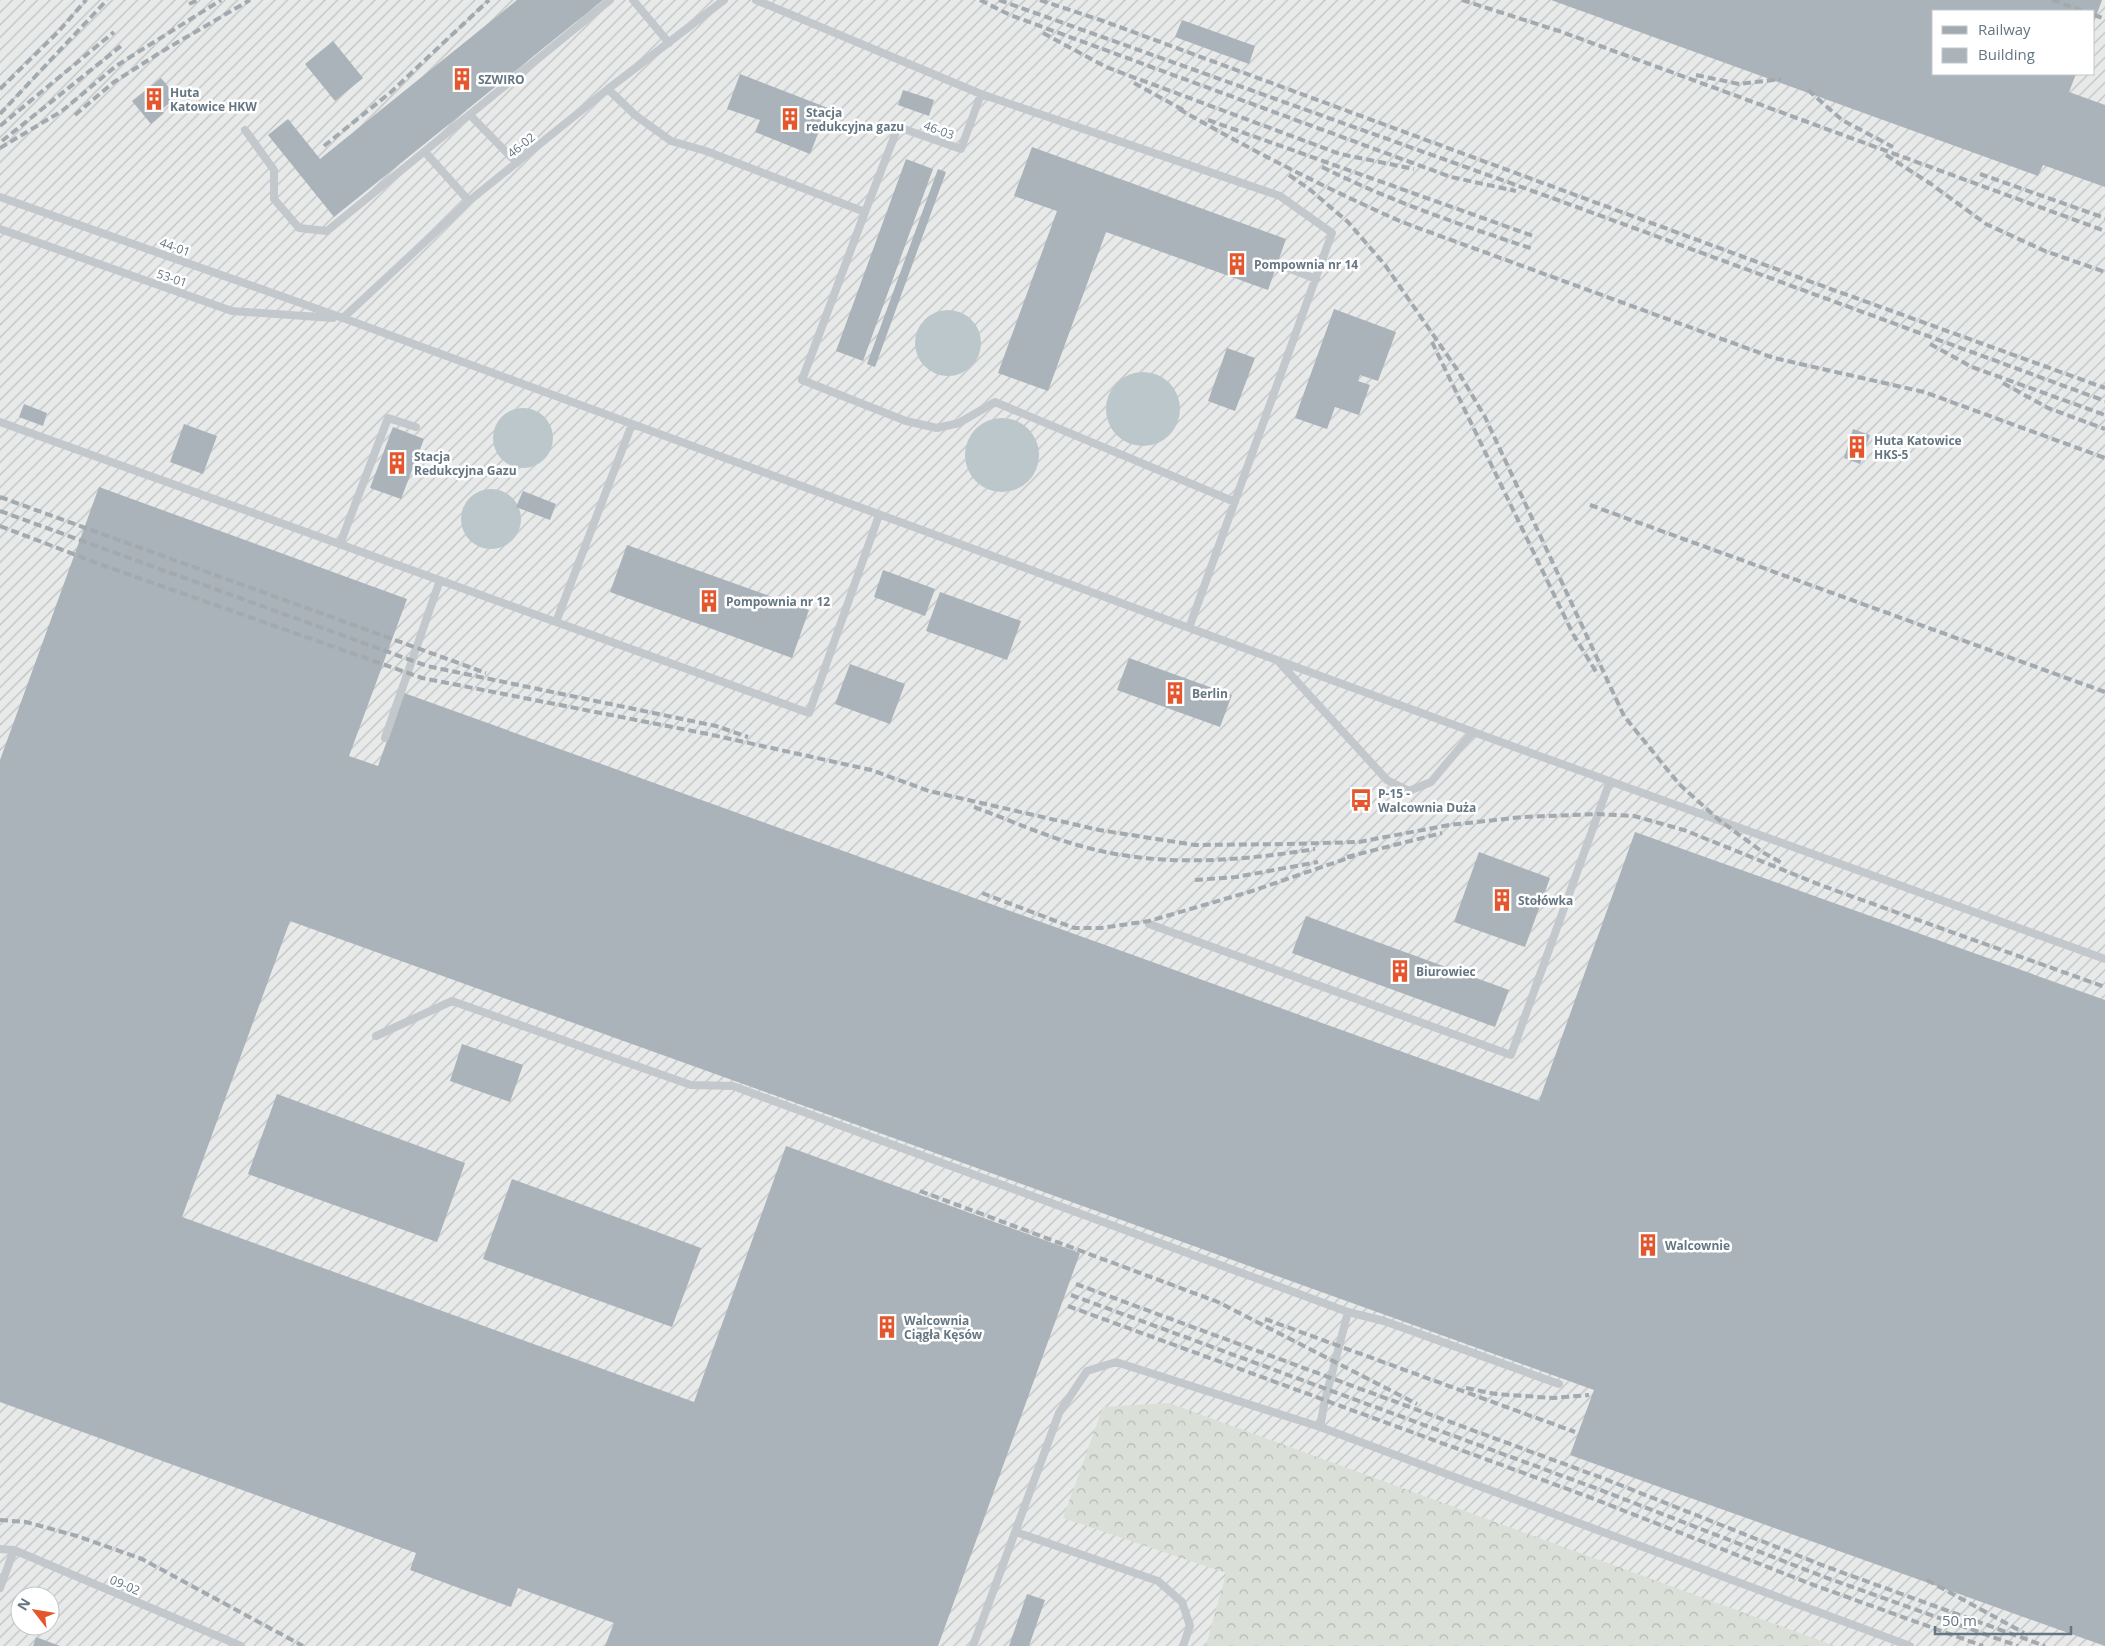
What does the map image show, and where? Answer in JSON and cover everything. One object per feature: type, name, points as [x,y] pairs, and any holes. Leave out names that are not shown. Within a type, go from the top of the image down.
[{"type":"lane","points":[[245,130],[274,170],[274,199],[299,228],[327,231],[610,0]]},
{"type":"lane","points":[[633,0],[669,43]]},
{"type":"lane","name":"46-02","points":[[342,318],[469,201],[608,89],[724,0]]},
{"type":"lane","points":[[756,0],[981,94],[1280,196],[1332,233],[1189,628]]},
{"type":"lane","points":[[608,89],[635,115],[671,141],[706,151],[865,212],[802,380],[906,421],[937,428],[959,423],[994,402],[1235,502]]},
{"type":"lane","name":"46-03","points":[[865,212],[898,127],[961,149],[981,94]]},
{"type":"lane","points":[[470,115],[517,163]]},
{"type":"lane","points":[[425,152],[469,201]]},
{"type":"lane","name":"44-01","points":[[0,197],[342,318],[1473,732],[2105,959]]},
{"type":"lane","name":"53-01","points":[[0,229],[232,311],[342,318]]},
{"type":"lane","points":[[1283,266],[1316,279]]},
{"type":"lane","points":[[340,544],[388,418],[416,427]]},
{"type":"lane","points":[[0,422],[440,580],[512,608],[809,713],[879,515]]},
{"type":"lane","points":[[556,622],[632,424]]},
{"type":"lane","points":[[385,738],[440,580]]},
{"type":"lane","points":[[1278,661],[1387,780],[1409,791],[1431,782],[1473,732]]},
{"type":"lane","points":[[1149,924],[1511,1055],[1610,781]]},
{"type":"lane","points":[[376,1036],[452,1001],[691,1084],[733,1086],[1348,1312],[1384,1321],[1559,1384]]},
{"type":"lane","points":[[1320,1427],[1325,1400],[1348,1312]]},
{"type":"lane","points":[[973,1646],[1059,1412],[1087,1371],[1116,1362],[1320,1427],[1910,1646]]},
{"type":"lane","points":[[1016,1532],[1158,1581],[1182,1602],[1190,1626],[1184,1646]]},
{"type":"lane","name":"09-02","points":[[0,1548],[14,1550],[241,1646]]},
{"type":"lane","points":[[0,1588],[14,1550]]},
{"type":"shaded area","points":[[0,0],[2105,0],[2105,1646],[0,1646]]},
{"type":"shaded area","points":[[948,310],[960,313],[971,320],[978,331],[981,343],[978,355],[971,366],[960,373],[948,376],[936,373],[925,366],[918,355],[915,343],[918,331],[925,320],[936,313]]},
{"type":"shaded area","points":[[1143,372],[1164,378],[1174,388],[1180,409],[1174,430],[1164,440],[1143,446],[1122,440],[1112,430],[1106,409],[1112,388],[1122,378]]},
{"type":"shaded area","points":[[523,408],[539,413],[544,417],[548,422],[553,438],[548,454],[544,459],[539,463],[523,468],[507,463],[502,459],[498,454],[493,438],[498,422],[502,417],[507,413]]},
{"type":"shaded area","points":[[995,418],[1009,418],[1023,424],[1033,434],[1039,448],[1039,462],[1033,476],[1023,486],[1009,492],[995,492],[981,486],[971,476],[965,462],[965,448],[971,434],[981,424]]},
{"type":"shaded area","points":[[485,489],[497,489],[508,494],[516,502],[521,513],[519,531],[508,544],[497,549],[485,549],[474,544],[466,536],[461,525],[461,513],[466,502],[474,494]]},
{"type":"green space","points":[[1169,1403],[1835,1646],[1206,1646],[1226,1573],[1063,1518],[1103,1407]]},
{"type":"building","name":"SZWIRO","points":[[517,0],[603,0],[334,217],[268,135],[288,119],[320,159]]},
{"type":"building","points":[[1551,0],[2102,0],[2095,19],[2095,10],[1932,10],[1932,75],[2076,75],[2069,92],[2105,105],[2105,187],[2043,165],[2038,176]]},
{"type":"building","points":[[1182,20],[1255,46],[1249,64],[1175,37]]},
{"type":"building","points":[[333,41],[363,78],[335,101],[305,64]]},
{"type":"building","name":"Stacja redukcyjna gazu","points":[[740,74],[828,108],[810,154],[755,132],[760,120],[727,109]]},
{"type":"building","name":"Huta Katowice HKW","points":[[161,78],[177,97],[161,110],[164,113],[151,124],[132,101]]},
{"type":"building","points":[[903,90],[934,100],[929,116],[898,105]]},
{"type":"building","name":"Pompownia nr 14","points":[[1032,147],[1286,239],[1268,290],[1106,232],[1048,391],[998,373],[1057,211],[1014,196]]},
{"type":"building","points":[[906,159],[933,169],[863,361],[836,351]]},
{"type":"building","points":[[938,169],[946,172],[875,367],[867,364]]},
{"type":"building","points":[[1334,309],[1396,332],[1378,381],[1360,375],[1358,381],[1370,385],[1359,415],[1335,407],[1327,429],[1295,418]]},
{"type":"building","points":[[1227,348],[1255,358],[1235,411],[1208,401]]},
{"type":"building","points":[[24,404],[47,413],[43,426],[19,417]]},
{"type":"building","points":[[184,424],[217,436],[203,474],[170,462]]},
{"type":"building","name":"Stacja Redukcyjna Gazu","points":[[393,427],[424,439],[401,499],[370,488]]},
{"type":"building","name":"Huta Katowice HKS-5","points":[[1853,429],[1870,435],[1860,464],[1844,458]]},
{"type":"building","points":[[99,487],[407,599],[349,756],[378,766],[404,693],[1539,1101],[1635,832],[2105,1000],[2105,1646],[1570,1455],[1594,1390],[290,921],[182,1217],[694,1402],[786,1146],[1080,1253],[938,1646],[605,1646],[614,1623],[518,1588],[511,1607],[410,1570],[416,1553],[0,1402],[0,760]]},
{"type":"building","points":[[523,491],[556,504],[550,520],[516,507]]},
{"type":"building","name":"Pompownia nr 12","points":[[627,545],[809,610],[792,658],[610,592]]},
{"type":"building","points":[[883,570],[935,589],[925,616],[874,597]]},
{"type":"building","points":[[940,592],[1021,621],[1007,660],[926,631]]},
{"type":"building","name":"Berlin","points":[[1129,658],[1232,695],[1220,727],[1117,690]]},
{"type":"building","points":[[850,664],[905,684],[890,724],[835,704]]},
{"type":"building","name":"Stołówka","points":[[1479,852],[1550,878],[1525,947],[1454,922]]},
{"type":"building","name":"Biurowiec","points":[[1306,916],[1509,990],[1495,1027],[1292,953]]},
{"type":"building","points":[[462,1044],[523,1065],[510,1102],[450,1081]]},
{"type":"building","points":[[277,1094],[465,1163],[437,1242],[248,1174]]},
{"type":"building","points":[[512,1179],[701,1248],[672,1327],[483,1259]]},
{"type":"building","points":[[1027,1594],[1045,1600],[1029,1646],[1009,1646]]},
{"type":"building","points":[[36,1637],[60,1646],[33,1646]]},
{"type":"railway","points":[[0,89],[58,32],[86,0]]},
{"type":"railway","points":[[0,114],[107,0]]},
{"type":"railway","points":[[189,4],[198,0]]},
{"type":"railway","points":[[0,148],[62,111],[116,66],[221,0]]},
{"type":"railway","points":[[75,115],[114,82],[250,0]]},
{"type":"railway","points":[[324,146],[391,92],[489,0]]},
{"type":"railway","points":[[980,0],[1010,15],[1451,177],[1516,191]]},
{"type":"railway","points":[[999,0],[1555,199],[2105,401]]},
{"type":"railway","points":[[1040,0],[1106,22],[2105,388]]},
{"type":"railway","points":[[1462,0],[1562,32],[2105,231]]},
{"type":"railway","points":[[2052,0],[2080,10]]},
{"type":"railway","points":[[2095,15],[2105,19]]},
{"type":"railway","points":[[0,126],[114,32]]},
{"type":"railway","points":[[1043,33],[1106,67],[1340,154],[1414,169]]},
{"type":"railway","points":[[2,141],[121,46]]},
{"type":"railway","points":[[1696,75],[1739,84],[1781,79]]},
{"type":"railway","points":[[1134,83],[1185,111]]},
{"type":"railway","points":[[1808,90],[1842,120],[1893,147]]},
{"type":"railway","points":[[1179,109],[1289,168],[1402,222],[1774,358],[1924,392],[2105,458]]},
{"type":"railway","points":[[1208,120],[1536,237]]},
{"type":"railway","points":[[1886,155],[1931,184],[1986,224],[2045,251],[2105,272]]},
{"type":"railway","points":[[1322,167],[1400,202],[1533,249]]},
{"type":"railway","points":[[1980,174],[2105,218]]},
{"type":"railway","points":[[1289,175],[1308,188],[1348,222],[1385,265],[1456,368],[1485,417],[1624,716],[1679,784],[1719,820],[1764,853],[1782,863]]},
{"type":"railway","points":[[1432,342],[1573,634],[1598,675]]},
{"type":"railway","points":[[1930,344],[1972,367],[2105,415]]},
{"type":"railway","points":[[2003,383],[2048,408],[2105,429]]},
{"type":"railway","points":[[0,497],[486,673]]},
{"type":"railway","points":[[1590,505],[2105,692]]},
{"type":"railway","points":[[0,511],[427,666],[716,726],[748,737]]},
{"type":"railway","points":[[0,526],[102,565],[422,678],[708,734],[871,770],[929,791],[1099,830],[1195,845],[1288,844],[1359,842],[1449,825],[1523,817],[1597,814],[1634,816],[1684,830],[1823,886],[2105,987]]},
{"type":"railway","points":[[974,807],[1074,844],[1134,857],[1164,860],[1224,859],[1285,854],[1315,849]]},
{"type":"railway","points":[[1347,857],[1442,833]]},
{"type":"railway","points":[[982,893],[1074,928],[1101,928],[1149,921],[1249,892],[1354,856]]},
{"type":"railway","points":[[1195,880],[1236,877],[1318,862]]},
{"type":"railway","points":[[920,1191],[1218,1302],[1417,1404]]},
{"type":"railway","points":[[1076,1284],[1605,1479],[1827,1567],[2045,1646]]},
{"type":"railway","points":[[1071,1295],[1598,1489],[1827,1578],[2018,1646]]},
{"type":"railway","points":[[1068,1306],[1589,1497],[1811,1584],[1983,1646]]},
{"type":"railway","points":[[1265,1319],[1575,1432]]},
{"type":"railway","points":[[1466,1388],[1496,1394],[1553,1398],[1589,1395]]},
{"type":"railway","points":[[0,1520],[26,1522],[77,1536],[142,1559],[303,1646]]},
{"type":"railway","points":[[1927,1580],[2024,1633]]},
{"type":"place","name":"SZWIRO","points":[[462,79]]},
{"type":"place","name":"Huta Katowice HKW","points":[[154,99]]},
{"type":"place","name":"Stacja redukcyjna gazu","points":[[790,119]]},
{"type":"place","name":"Pompownia nr 14","points":[[1237,264]]},
{"type":"place","name":"Huta Katowice HKS-5","points":[[1857,447]]},
{"type":"place","name":"Stacja Redukcyjna Gazu","points":[[397,463]]},
{"type":"place","name":"Pompownia nr 12","points":[[709,601]]},
{"type":"place","name":"Berlin","points":[[1175,693]]},
{"type":"place","name":"P-15 - Walcownia Duża","points":[[1361,800]]},
{"type":"place","name":"Stołówka","points":[[1502,900]]},
{"type":"place","name":"Biurowiec","points":[[1400,971]]},
{"type":"place","name":"Walcownie","points":[[1648,1245]]},
{"type":"place","name":"Walcownia Ciągła Kęsów","points":[[887,1327]]}]
